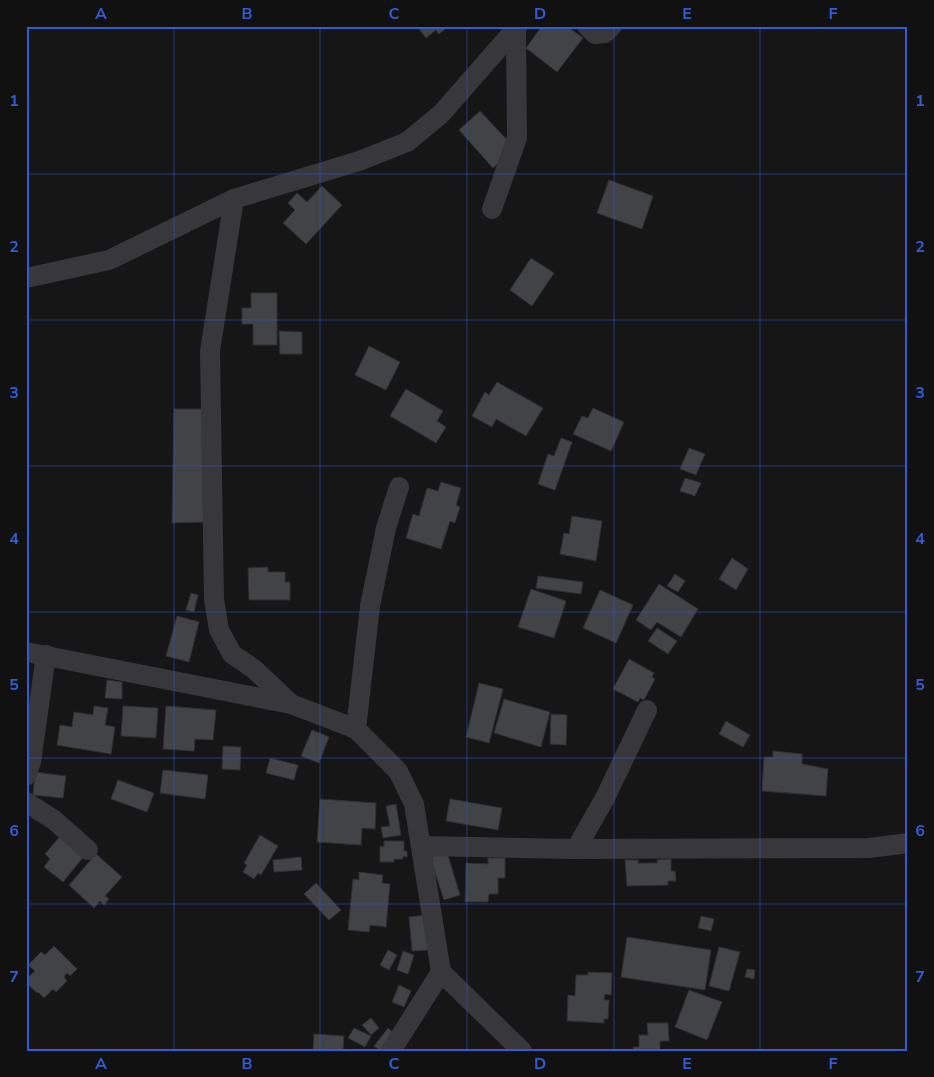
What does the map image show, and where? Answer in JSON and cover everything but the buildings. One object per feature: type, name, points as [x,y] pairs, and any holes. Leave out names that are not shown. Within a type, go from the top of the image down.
[{"type":"street","points":[[587,26],[595,34],[605,33],[612,26]]},
{"type":"street","points":[[26,278],[109,260],[234,199],[359,161],[406,142],[441,114],[517,29]]},
{"type":"street","points":[[492,210],[517,138],[517,29]]},
{"type":"street","points":[[234,199],[210,351],[214,599],[219,630],[232,654],[254,669],[291,704]]},
{"type":"street","points":[[356,729],[370,606],[386,528],[399,487]]},
{"type":"street","points":[[26,776],[31,762],[36,653],[291,704],[356,729],[398,771],[414,804],[441,972],[522,1051]]},
{"type":"street","points":[[576,849],[606,798],[647,710]]},
{"type":"street","points":[[26,802],[54,820],[88,850]]},
{"type":"street","points":[[422,846],[576,849],[869,848],[908,843]]},
{"type":"street","points":[[391,1051],[441,972]]}]
